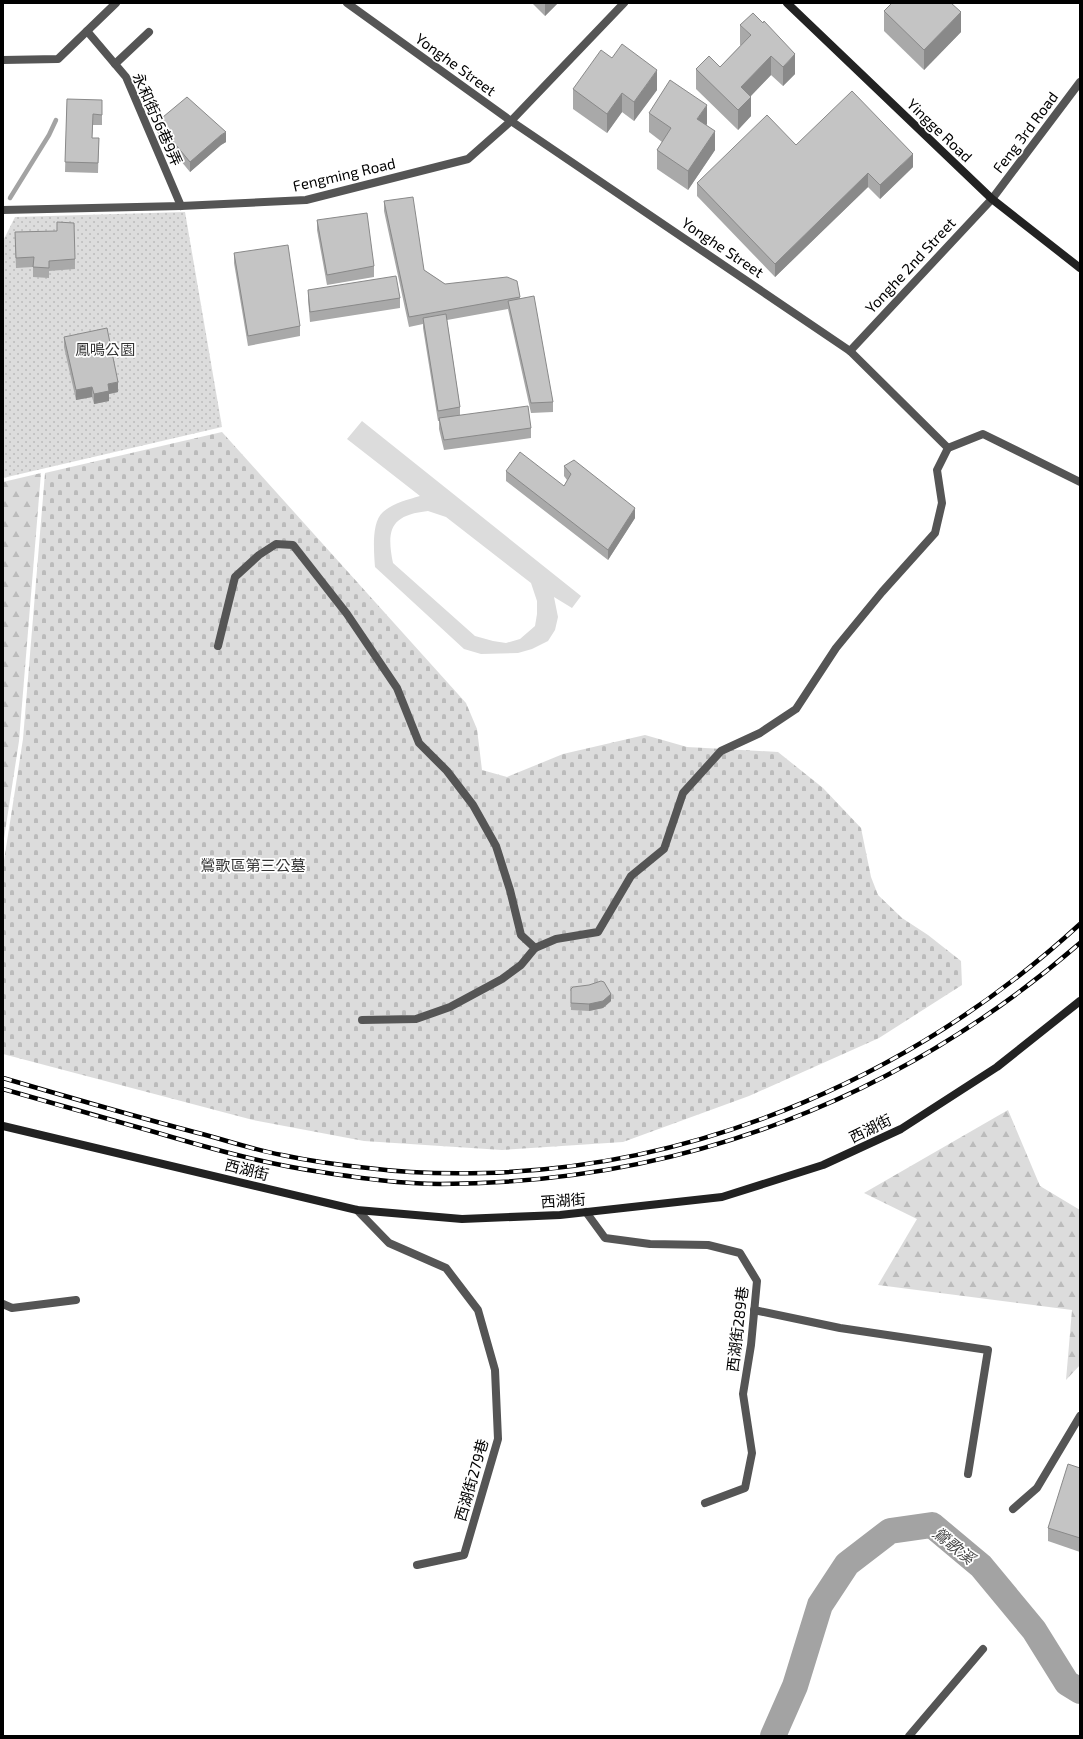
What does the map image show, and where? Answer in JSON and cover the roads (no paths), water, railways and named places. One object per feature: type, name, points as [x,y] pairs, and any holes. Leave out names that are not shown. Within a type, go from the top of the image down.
[{"type":"street","points":[[3,60],[58,59],[116,3]]},
{"type":"street","name":"Yonghe Street","points":[[347,3],[511,121],[850,351],[948,448]]},
{"type":"street","name":"Fengming Road","points":[[3,210],[181,206],[306,200],[468,159],[511,121],[624,3]]},
{"type":"street","name":"Yingge Road","points":[[787,3],[992,199],[1080,268]]},
{"type":"street","name":"永和街56巷9弄","points":[[87,31],[126,77],[181,206]]},
{"type":"street","points":[[115,64],[149,32]]},
{"type":"street","name":"Feng 3rd Road","points":[[992,199],[1080,82]]},
{"type":"street","name":"Yonghe 2nd Street","points":[[850,351],[992,199]]},
{"type":"street","points":[[362,1020],[416,1019],[450,1007],[502,979],[521,965],[535,948],[556,939],[598,932],[631,876],[664,849],[683,793],[721,751],[760,733],[796,709],[836,648],[935,533],[942,504],[937,470],[948,448],[983,434],[1080,482]]},
{"type":"street","points":[[218,646],[235,577],[259,555],[276,544],[293,545],[347,614],[397,688],[418,743],[447,771],[473,805],[496,846],[510,890],[521,935],[535,948]]},
{"type":"street","name":"西湖街","points":[[3,1126],[357,1210],[462,1219],[560,1215],[722,1197],[823,1166],[907,1125],[997,1067],[1080,1001]]},
{"type":"street","name":"西湖街279巷","points":[[357,1210],[389,1243],[446,1268],[478,1310],[496,1370],[498,1439],[464,1555],[417,1565]]},
{"type":"street","name":"西湖街289巷","points":[[586,1212],[605,1238],[650,1244],[708,1245],[740,1253],[757,1281],[743,1394],[752,1453],[745,1488],[705,1503]]},
{"type":"street","points":[[3,1304],[12,1308],[76,1300]]},
{"type":"street","points":[[754,1310],[840,1328],[988,1350],[968,1474]]},
{"type":"street","points":[[1013,1509],[1037,1488],[1080,1416]]},
{"type":"street","points":[[909,1736],[983,1650]]},
{"type":"waterway","points":[[10,198],[49,135],[56,120]]},
{"type":"waterway","name":"鶯歌溪","points":[[773,1736],[795,1686],[820,1605],[847,1564],[890,1531],[932,1525],[981,1566],[1034,1630],[1067,1683],[1080,1691]]},
{"type":"railway","points":[[3,1078],[250,1148],[314,1161],[382,1170],[440,1173],[484,1173],[566,1167],[648,1153],[727,1131],[804,1102],[879,1067],[950,1025],[1017,977],[1080,924]]},
{"type":"railway","points":[[3,1089],[219,1150],[300,1169],[381,1180],[426,1184],[530,1180],[617,1168],[701,1149],[783,1122],[862,1088],[938,1047],[1010,998],[1080,943]]},
{"type":"park label","name":"鳳鳴公園","points":[[105,349]]},
{"type":"park label","name":"鶯歌區第三公墓","points":[[253,865]]}]
